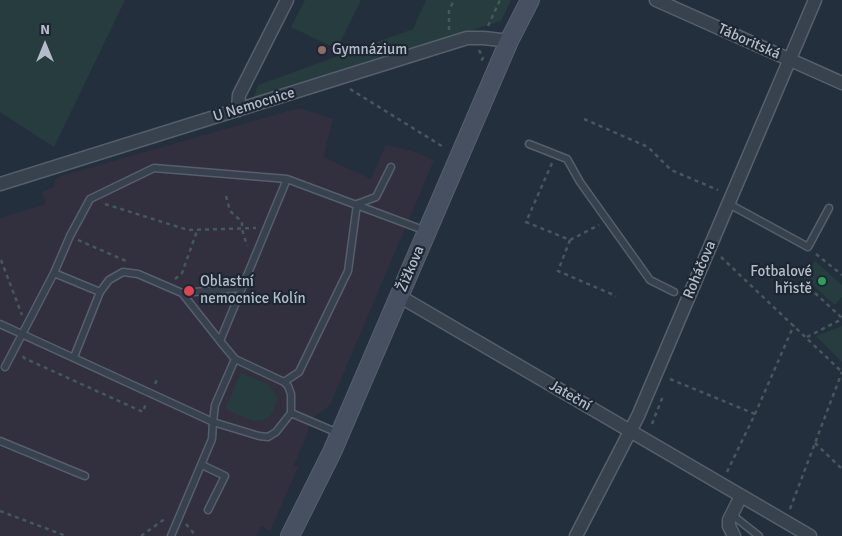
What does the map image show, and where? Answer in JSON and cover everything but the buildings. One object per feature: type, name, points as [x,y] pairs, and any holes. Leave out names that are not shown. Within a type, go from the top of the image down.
[{"type":"street","points":[[238,110],[239,94],[287,0]]},
{"type":"street","name":"Žižkova","points":[[290,536],[340,434],[510,41],[530,0]]},
{"type":"street","name":"Táboritská","points":[[656,0],[842,83]]},
{"type":"street","name":"Roháčova","points":[[576,536],[631,432],[815,0]]},
{"type":"street","name":"U Nemocnice","points":[[0,184],[467,38],[510,41]]},
{"type":"street","name":"Jateční","points":[[399,296],[810,536]]},
{"type":"street","points":[[734,536],[729,526],[731,514],[741,496]]},
{"type":"lane","points":[[528,144],[567,159],[580,182],[650,280],[674,292]]},
{"type":"lane","points":[[357,204],[376,197],[391,167]]},
{"type":"lane","points":[[5,367],[90,199],[154,168],[287,179],[428,231]]},
{"type":"lane","points":[[220,340],[287,179]]},
{"type":"lane","points":[[284,382],[299,372],[348,271],[357,204]]},
{"type":"lane","points":[[729,204],[808,247],[830,208]]},
{"type":"lane","points":[[74,357],[100,292],[109,280],[123,272],[138,274],[182,292],[242,288]]},
{"type":"lane","points":[[54,273],[100,292]]},
{"type":"lane","points":[[0,324],[24,330],[74,357],[214,422],[259,436],[268,437],[276,432],[290,413],[291,394],[288,386],[284,382],[235,359],[182,292]]},
{"type":"lane","points":[[171,536],[212,439],[215,404],[235,359]]},
{"type":"lane","points":[[290,413],[340,434]]},
{"type":"lane","points":[[0,441],[85,476]]},
{"type":"lane","points":[[202,465],[224,476],[208,510]]},
{"type":"lane","points":[[731,514],[759,536]]},
{"type":"path","points":[[449,30],[449,11],[454,0]]},
{"type":"path","points":[[492,17],[500,0]]},
{"type":"path","points":[[479,67],[482,58],[479,50],[484,38]]},
{"type":"path","points":[[334,80],[446,148]]},
{"type":"path","points":[[584,119],[648,147],[671,170],[718,190]]},
{"type":"path","points":[[556,154],[526,222],[570,240]]},
{"type":"path","points":[[226,196],[230,210],[242,222],[242,229],[253,263]]},
{"type":"path","points":[[90,199],[188,230],[267,228]]},
{"type":"path","points":[[608,221],[570,240],[558,271],[616,296]]},
{"type":"path","points":[[169,280],[176,279],[182,273],[198,231]]},
{"type":"path","points":[[70,236],[134,264]]},
{"type":"path","points":[[808,247],[842,276]]},
{"type":"path","points":[[721,257],[842,372],[790,510]]},
{"type":"path","points":[[1,260],[24,330]]},
{"type":"path","points":[[807,337],[842,318],[815,293]]},
{"type":"path","points":[[727,473],[794,325]]},
{"type":"path","points":[[19,341],[24,358],[142,412],[158,378]]},
{"type":"path","points":[[670,379],[755,414]]},
{"type":"path","points":[[815,444],[842,469]]},
{"type":"path","points":[[141,536],[185,505]]},
{"type":"path","points":[[0,511],[66,536]]},
{"type":"path","points":[[180,517],[196,536]]},
{"type":"shaded area","name":"Oblastní nemocnice Kolín","points":[[299,108],[333,119],[323,157],[371,179],[386,145],[414,152],[434,160],[330,405],[309,421],[308,431],[294,465],[298,467],[270,531],[261,526],[256,536],[0,536],[0,218],[46,204],[42,192],[55,187],[55,180],[58,177]]},
{"type":"green space","points":[[0,0],[125,0],[54,147],[0,112]]},
{"type":"green space","points":[[305,0],[361,0],[337,49],[291,27]]},
{"type":"green space","points":[[426,0],[511,0],[501,21],[253,99],[258,85],[413,29]]},
{"type":"green space","name":"Fotbalové hřistě","points":[[815,261],[842,285],[842,297],[835,305],[802,276]]},
{"type":"green space","points":[[842,326],[842,362],[816,336]]},
{"type":"green space","points":[[241,373],[268,384],[277,398],[274,409],[262,421],[251,420],[225,409]]},
{"type":"place","name":"Gymnázium","points":[[322,50]]},
{"type":"place","name":"Fotbalové hřistě","points":[[822,281]]},
{"type":"place","name":"Oblastní nemocnice Kolín","points":[[189,291]]}]
